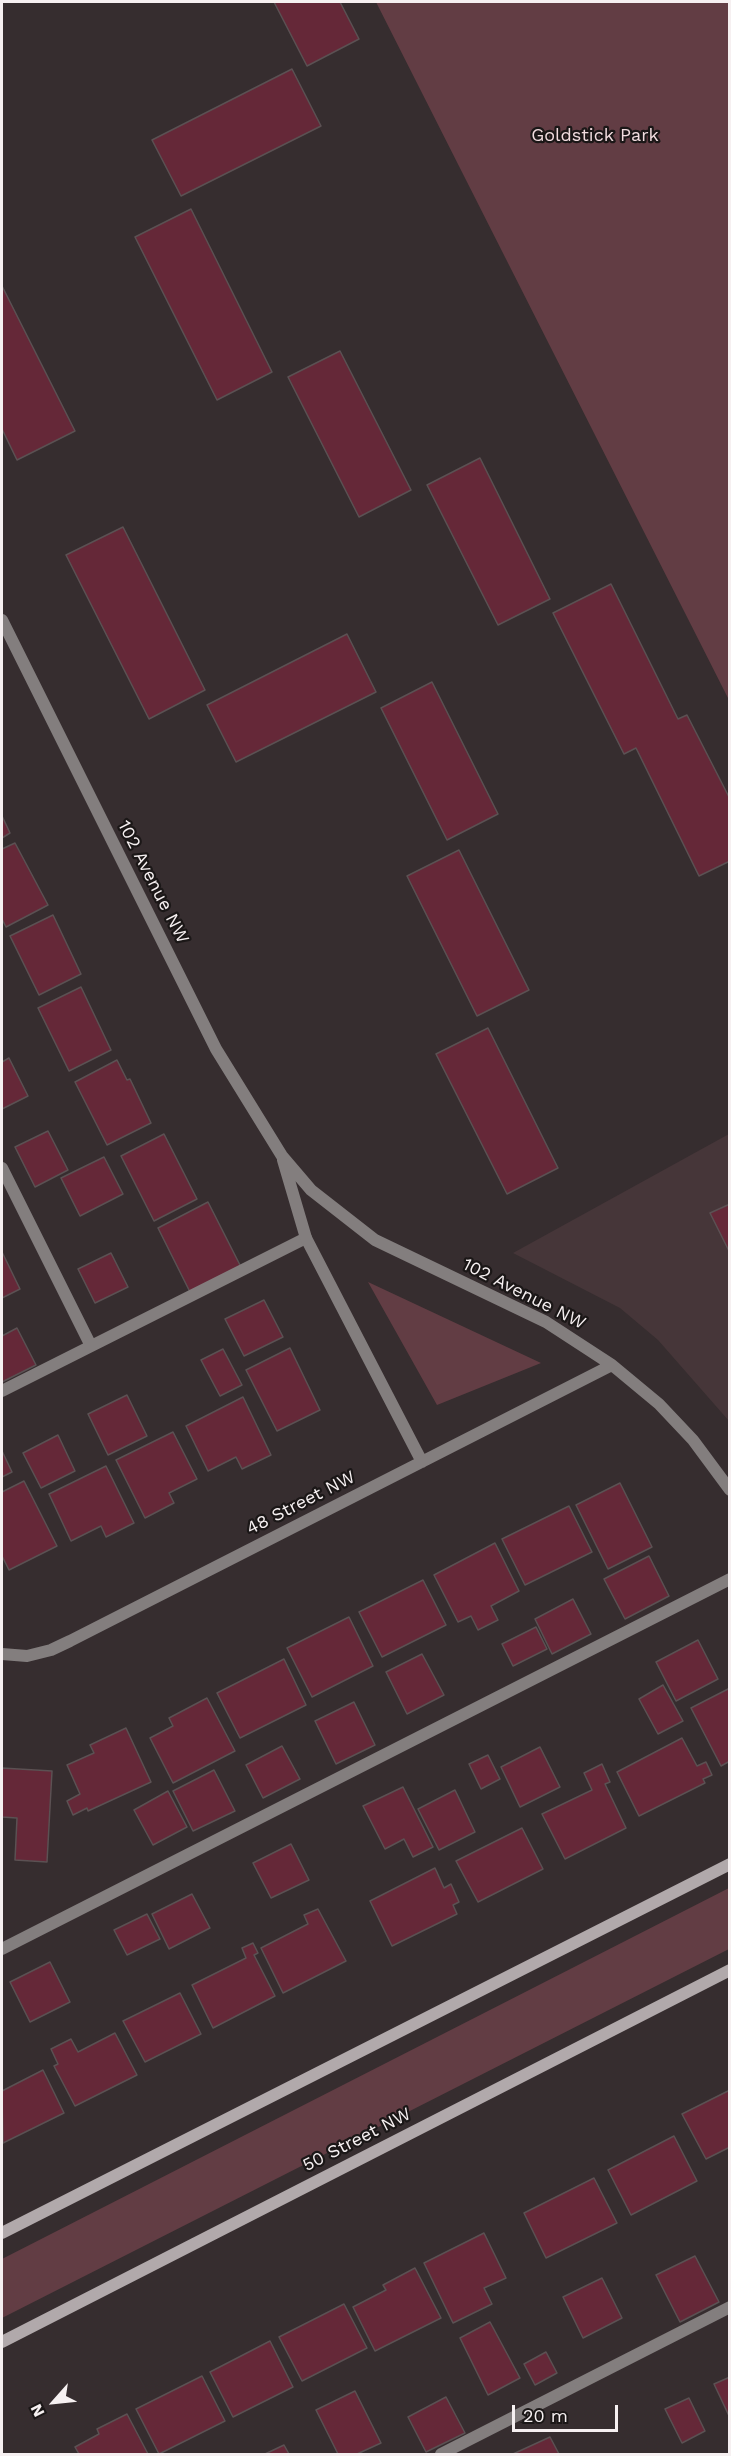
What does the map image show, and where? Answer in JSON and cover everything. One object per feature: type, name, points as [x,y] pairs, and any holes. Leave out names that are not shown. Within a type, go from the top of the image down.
[{"type":"main road","points":[[2,2233],[729,1864]]},
{"type":"main road","name":"50 Street NW","points":[[2,2342],[729,1970]]},
{"type":"street","name":"102 Avenue NW","points":[[2,620],[216,1049],[282,1156],[311,1190],[375,1240],[546,1322],[612,1365],[659,1404],[693,1440],[729,1490]]},
{"type":"street","name":"102 Avenue NW","points":[[282,1156],[306,1238],[422,1462]]},
{"type":"street","points":[[2,1168],[90,1344]]},
{"type":"street","points":[[2,1391],[90,1344],[306,1238]]},
{"type":"street","name":"48 Street NW","points":[[2,1653],[27,1656],[51,1650],[612,1365]]},
{"type":"street","points":[[2,1949],[729,1579]]},
{"type":"street","points":[[441,2454],[729,2307]]},
{"type":"shaded area","points":[[729,1134],[729,1421],[658,1340],[620,1308],[513,1253]]},
{"type":"green space","name":"Goldstick Park","points":[[376,2],[729,2],[729,700]]},
{"type":"green space","points":[[368,1282],[541,1363],[437,1405]]},
{"type":"green space","points":[[729,1888],[729,1949],[2,2318],[2,2259]]},
{"type":"building","points":[[274,2],[340,2],[359,39],[307,66]]},
{"type":"building","points":[[292,69],[321,126],[181,196],[152,140]]},
{"type":"building","points":[[191,209],[272,372],[217,400],[135,237]]},
{"type":"building","points":[[2,286],[75,431],[17,460],[2,429]]},
{"type":"building","points":[[340,351],[411,490],[359,517],[288,377]]},
{"type":"building","points":[[480,458],[550,599],[498,625],[427,485]]},
{"type":"building","points":[[123,527],[205,690],[149,719],[66,555]]},
{"type":"building","points":[[611,584],[678,719],[687,715],[730,799],[730,861],[699,876],[636,748],[624,754],[553,613]]},
{"type":"building","points":[[347,634],[376,692],[236,762],[207,705]]},
{"type":"building","points":[[432,682],[498,814],[447,840],[381,708]]},
{"type":"building","points":[[2,816],[10,833],[2,838]]},
{"type":"building","points":[[15,843],[48,905],[6,927],[2,919],[2,849]]},
{"type":"building","points":[[459,850],[529,990],[477,1016],[407,876]]},
{"type":"building","points":[[53,915],[81,974],[39,995],[10,936]]},
{"type":"building","points":[[81,987],[111,1050],[69,1071],[38,1008]]},
{"type":"building","points":[[488,1028],[558,1168],[507,1194],[436,1054]]},
{"type":"building","points":[[9,1058],[28,1096],[2,1109],[2,1062]]},
{"type":"building","points":[[117,1060],[127,1080],[130,1079],[151,1123],[107,1145],[75,1082]]},
{"type":"building","points":[[48,1131],[68,1170],[35,1187],[15,1147]]},
{"type":"building","points":[[164,1134],[197,1199],[154,1221],[121,1156]]},
{"type":"building","points":[[104,1157],[123,1194],[80,1216],[61,1178]]},
{"type":"building","points":[[208,1202],[241,1267],[190,1292],[158,1228]]},
{"type":"building","points":[[730,1204],[730,1253],[710,1213]]},
{"type":"building","points":[[2,1252],[20,1289],[2,1298]]},
{"type":"building","points":[[111,1253],[128,1287],[95,1303],[78,1269]]},
{"type":"building","points":[[264,1300],[283,1337],[244,1356],[225,1319]]},
{"type":"building","points":[[17,1328],[36,1365],[2,1382],[2,1336]]},
{"type":"building","points":[[290,1348],[320,1410],[277,1431],[246,1370]]},
{"type":"building","points":[[223,1349],[242,1385],[220,1396],[201,1360]]},
{"type":"building","points":[[127,1395],[147,1436],[108,1455],[88,1414]]},
{"type":"building","points":[[243,1397],[271,1455],[242,1469],[236,1457],[208,1471],[186,1426]]},
{"type":"building","points":[[173,1432],[197,1479],[169,1493],[174,1503],[145,1518],[116,1460]]},
{"type":"building","points":[[58,1435],[75,1471],[41,1488],[23,1453]]},
{"type":"building","points":[[2,1451],[12,1472],[2,1477]]},
{"type":"building","points":[[106,1466],[134,1523],[106,1537],[101,1526],[71,1541],[49,1494]]},
{"type":"building","points":[[24,1481],[57,1546],[9,1570],[2,1556],[2,1492]]},
{"type":"building","points":[[620,1483],[652,1547],[608,1569],[576,1505]]},
{"type":"building","points":[[569,1506],[592,1552],[525,1585],[502,1539]]},
{"type":"building","points":[[495,1543],[519,1591],[491,1606],[498,1620],[478,1630],[471,1616],[458,1622],[434,1575]]},
{"type":"building","points":[[649,1556],[669,1596],[625,1619],[604,1579]]},
{"type":"building","points":[[423,1580],[446,1625],[382,1657],[359,1612]]},
{"type":"building","points":[[573,1599],[591,1634],[552,1654],[535,1619]]},
{"type":"building","points":[[349,1617],[373,1666],[312,1697],[287,1648]]},
{"type":"building","points":[[536,1627],[547,1649],[513,1666],[502,1644]]},
{"type":"building","points":[[698,1640],[718,1679],[676,1701],[656,1662]]},
{"type":"building","points":[[422,1654],[444,1695],[407,1714],[386,1672]]},
{"type":"building","points":[[284,1659],[306,1705],[240,1738],[217,1693]]},
{"type":"building","points":[[663,1685],[683,1721],[658,1734],[639,1699]]},
{"type":"building","points":[[730,1688],[730,1761],[721,1766],[691,1708]]},
{"type":"building","points":[[207,1698],[235,1751],[173,1783],[150,1738],[173,1726],[169,1718]]},
{"type":"building","points":[[354,1702],[375,1745],[336,1764],[315,1721]]},
{"type":"building","points":[[126,1728],[151,1782],[88,1811],[87,1808],[73,1815],[67,1801],[80,1794],[67,1765],[94,1753],[90,1745]]},
{"type":"building","points":[[682,1738],[697,1766],[706,1762],[712,1775],[703,1779],[705,1783],[639,1816],[617,1772]]},
{"type":"building","points":[[282,1746],[300,1779],[263,1798],[246,1765]]},
{"type":"building","points":[[540,1747],[560,1787],[520,1807],[501,1767]]},
{"type":"building","points":[[488,1755],[500,1779],[481,1789],[469,1764]]},
{"type":"building","points":[[602,1764],[610,1782],[605,1784],[626,1828],[565,1859],[542,1814],[592,1790],[584,1773]]},
{"type":"building","points":[[2,1768],[52,1771],[47,1862],[15,1860],[17,1818],[2,1817]]},
{"type":"building","points":[[214,1770],[235,1811],[193,1831],[173,1791]]},
{"type":"building","points":[[403,1787],[433,1847],[413,1857],[404,1839],[385,1849],[363,1806]]},
{"type":"building","points":[[455,1790],[475,1832],[439,1850],[418,1809]]},
{"type":"building","points":[[168,1791],[187,1827],[153,1845],[134,1810]]},
{"type":"building","points":[[522,1828],[543,1869],[478,1902],[456,1861]]},
{"type":"building","points":[[291,1844],[309,1880],[271,1898],[253,1863]]},
{"type":"building","points":[[435,1868],[444,1888],[451,1884],[459,1902],[453,1905],[457,1914],[392,1946],[370,1901]]},
{"type":"building","points":[[192,1894],[210,1928],[169,1949],[152,1914]]},
{"type":"building","points":[[318,1909],[346,1961],[283,1993],[261,1948],[308,1924],[304,1915]]},
{"type":"building","points":[[147,1914],[160,1939],[127,1955],[114,1930]]},
{"type":"building","points":[[253,1943],[258,1953],[254,1955],[275,1996],[213,2028],[192,1985],[246,1958],[242,1948]]},
{"type":"building","points":[[50,1962],[70,2002],[30,2022],[10,1982]]},
{"type":"building","points":[[180,1993],[201,2034],[145,2062],[123,2021]]},
{"type":"building","points":[[115,2033],[137,2075],[75,2106],[54,2066],[58,2064],[51,2049],[71,2039],[78,2052]]},
{"type":"building","points":[[43,2070],[64,2113],[3,2143],[2,2091]]},
{"type":"building","points":[[730,2090],[730,2147],[706,2159],[682,2114]]},
{"type":"building","points":[[674,2136],[697,2181],[631,2215],[608,2170]]},
{"type":"building","points":[[594,2178],[617,2223],[546,2258],[524,2213]]},
{"type":"building","points":[[484,2233],[506,2278],[484,2288],[492,2304],[453,2323],[424,2263]]},
{"type":"building","points":[[695,2256],[719,2302],[680,2322],[656,2275]]},
{"type":"building","points":[[415,2268],[441,2318],[375,2351],[353,2307],[386,2290],[383,2285]]},
{"type":"building","points":[[602,2278],[622,2318],[583,2338],[563,2297]]},
{"type":"building","points":[[344,2304],[367,2348],[302,2381],[279,2337]]},
{"type":"building","points":[[490,2322],[520,2378],[488,2395],[460,2338]]},
{"type":"building","points":[[270,2341],[293,2387],[233,2417],[210,2372]]},
{"type":"building","points":[[546,2352],[557,2373],[535,2385],[524,2364]]},
{"type":"building","points":[[202,2376],[225,2421],[159,2454],[136,2409]]},
{"type":"building","points":[[730,2377],[730,2418],[714,2384]]},
{"type":"building","points":[[355,2391],[381,2443],[357,2454],[338,2454],[316,2410]]},
{"type":"building","points":[[446,2397],[465,2433],[426,2452],[408,2417]]},
{"type":"building","points":[[689,2398],[705,2431],[682,2443],[665,2409]]},
{"type":"building","points":[[127,2414],[148,2454],[79,2454],[75,2447],[99,2434],[97,2429]]},
{"type":"building","points":[[550,2437],[559,2454],[513,2454]]},
{"type":"building","points":[[284,2445],[289,2454],[265,2454]]}]
